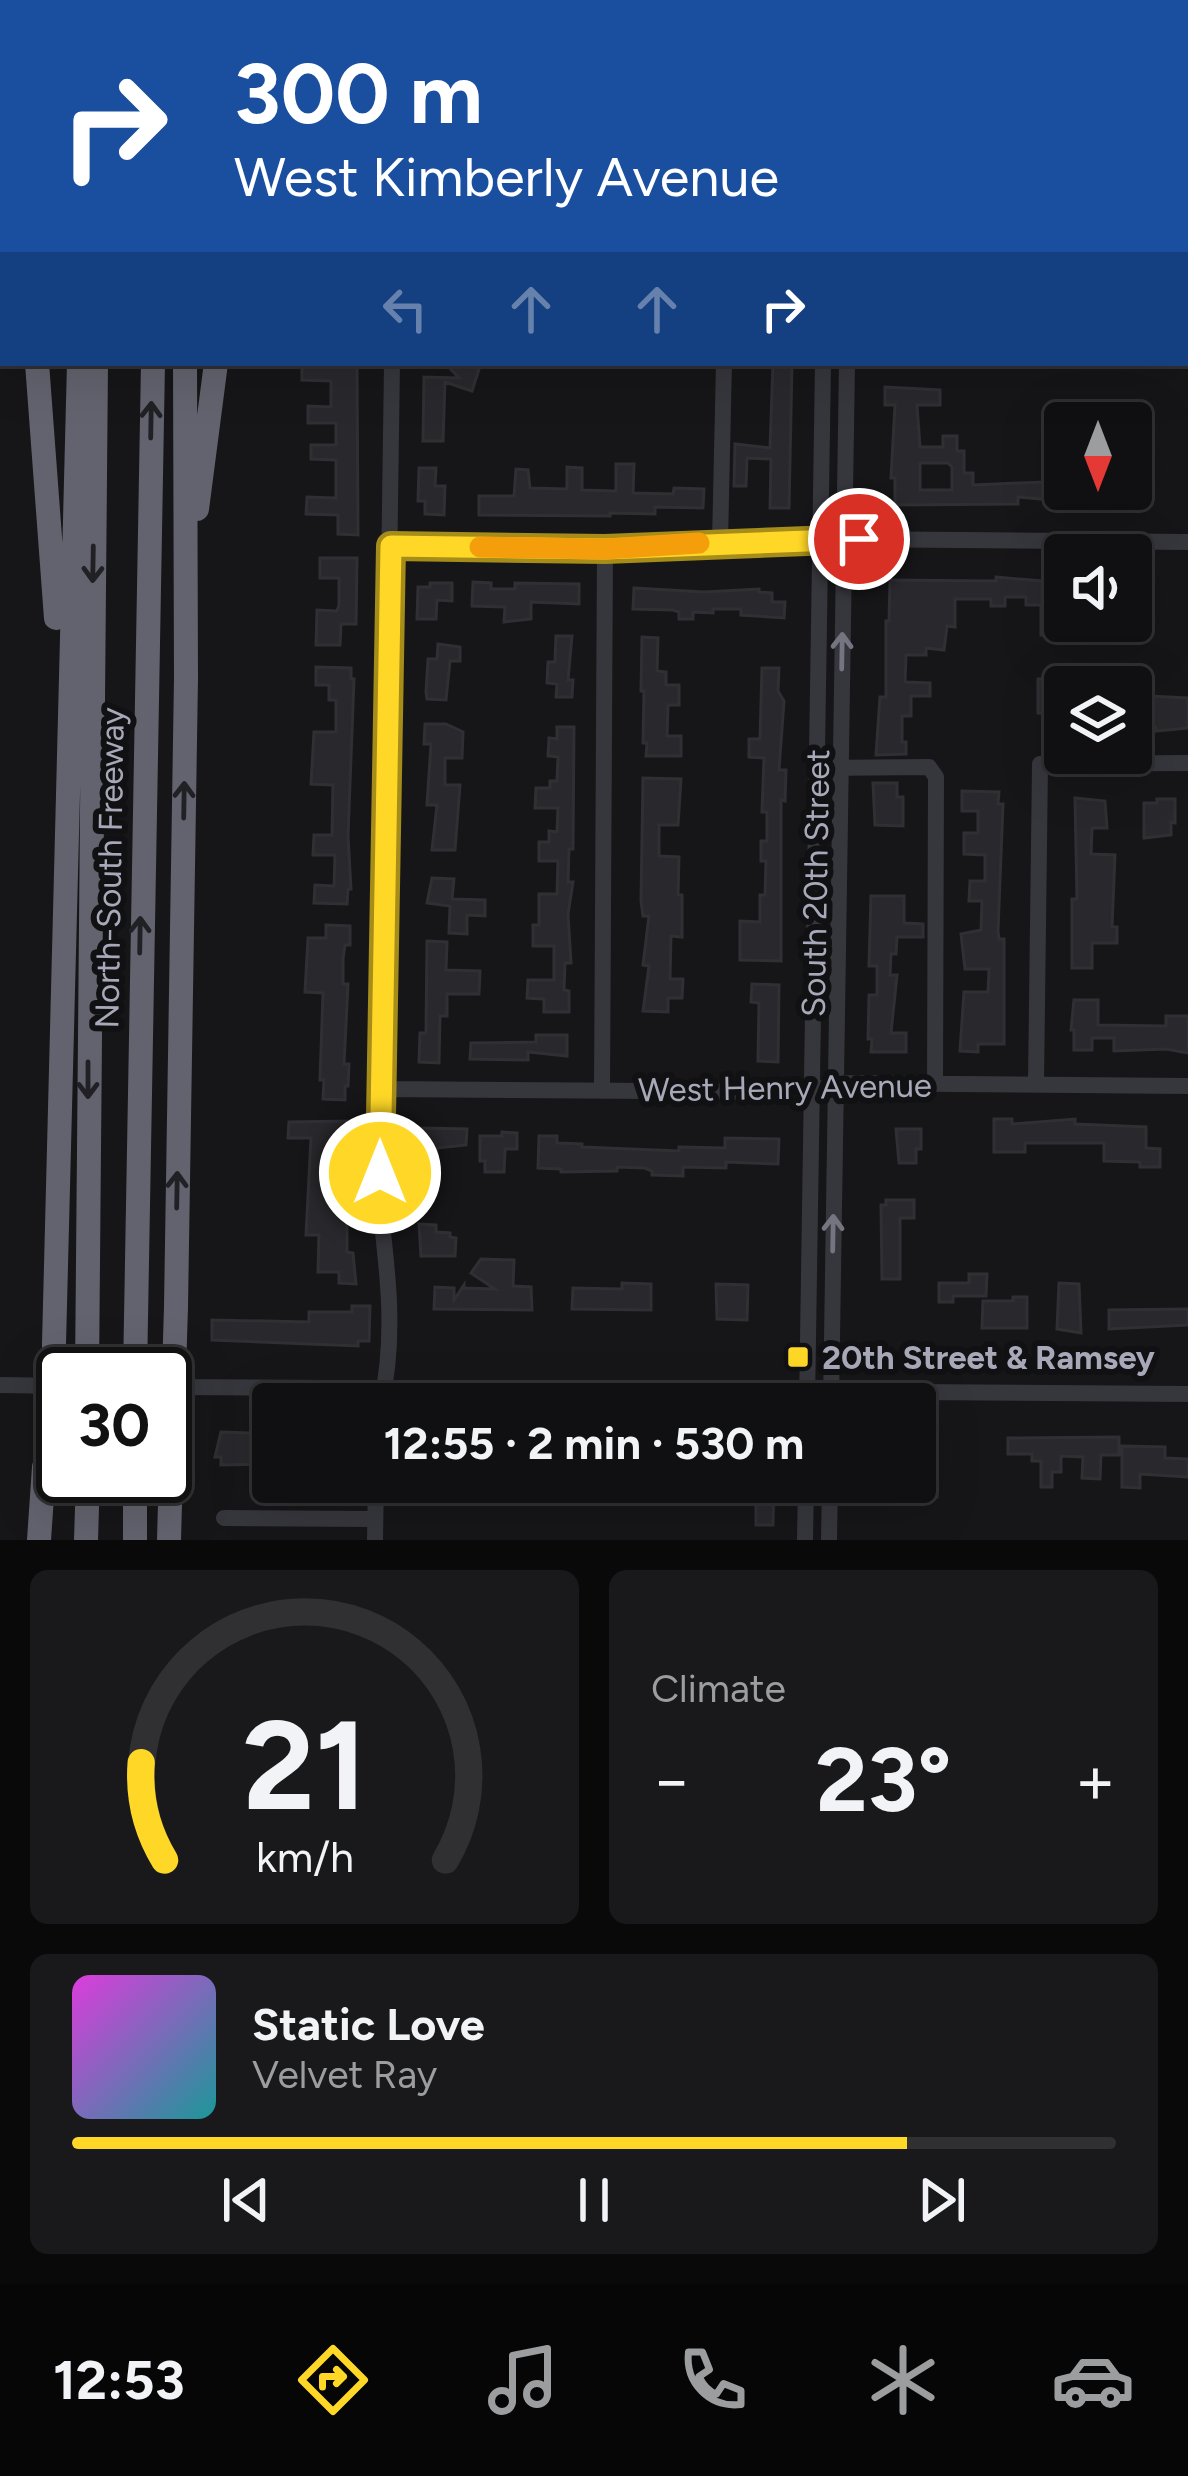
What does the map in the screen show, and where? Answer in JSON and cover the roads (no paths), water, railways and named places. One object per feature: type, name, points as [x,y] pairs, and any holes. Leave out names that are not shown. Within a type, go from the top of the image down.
[{"type":"highway","points":[[37,366],[66,749]]},
{"type":"highway","points":[[54,1347],[79,366]]},
{"type":"highway","name":"North-South Freeway","points":[[87,1347],[96,366]]},
{"type":"highway","name":"North-South Freeway","points":[[135,1347],[153,366]]},
{"type":"highway","points":[[169,1540],[186,678],[184,366]]},
{"type":"highway","points":[[186,678],[193,646],[197,506],[216,366]]},
{"type":"highway","points":[[39,1540],[44,1503]]},
{"type":"highway","points":[[51,1503],[54,1540]]},
{"type":"highway","points":[[86,1540],[87,1503]]},
{"type":"highway","points":[[135,1503],[135,1540]]},
{"type":"street","points":[[384,1383],[390,1292],[380,1207],[392,366]]},
{"type":"street","points":[[720,542],[724,366]]},
{"type":"street","name":"South 20th Street","points":[[807,1383],[823,366]]},
{"type":"street","name":"South 20th Street","points":[[831,1383],[847,366]]},
{"type":"street","points":[[391,546],[605,549],[844,539],[1188,542]]},
{"type":"street","points":[[602,1091],[605,549]]},
{"type":"street","points":[[1036,1084],[1040,764],[1188,763]]},
{"type":"street","points":[[817,768],[929,767],[936,777],[935,1084]]},
{"type":"street","name":"West Henry Avenue","points":[[381,1089],[811,1092],[836,1083],[1188,1086]]},
{"type":"street","points":[[809,1293],[832,1293]]},
{"type":"street","points":[[0,1385],[36,1386]]},
{"type":"street","points":[[192,1388],[252,1391]]},
{"type":"street","points":[[936,1397],[1188,1394]]},
{"type":"street","points":[[375,1503],[375,1540]]},
{"type":"street","points":[[805,1540],[806,1503]]},
{"type":"street","points":[[829,1540],[830,1503]]},
{"type":"street","points":[[224,1518],[375,1520]]},
{"type":"place","name":"20th Street & Ramsey","points":[[798,1357]]}]
